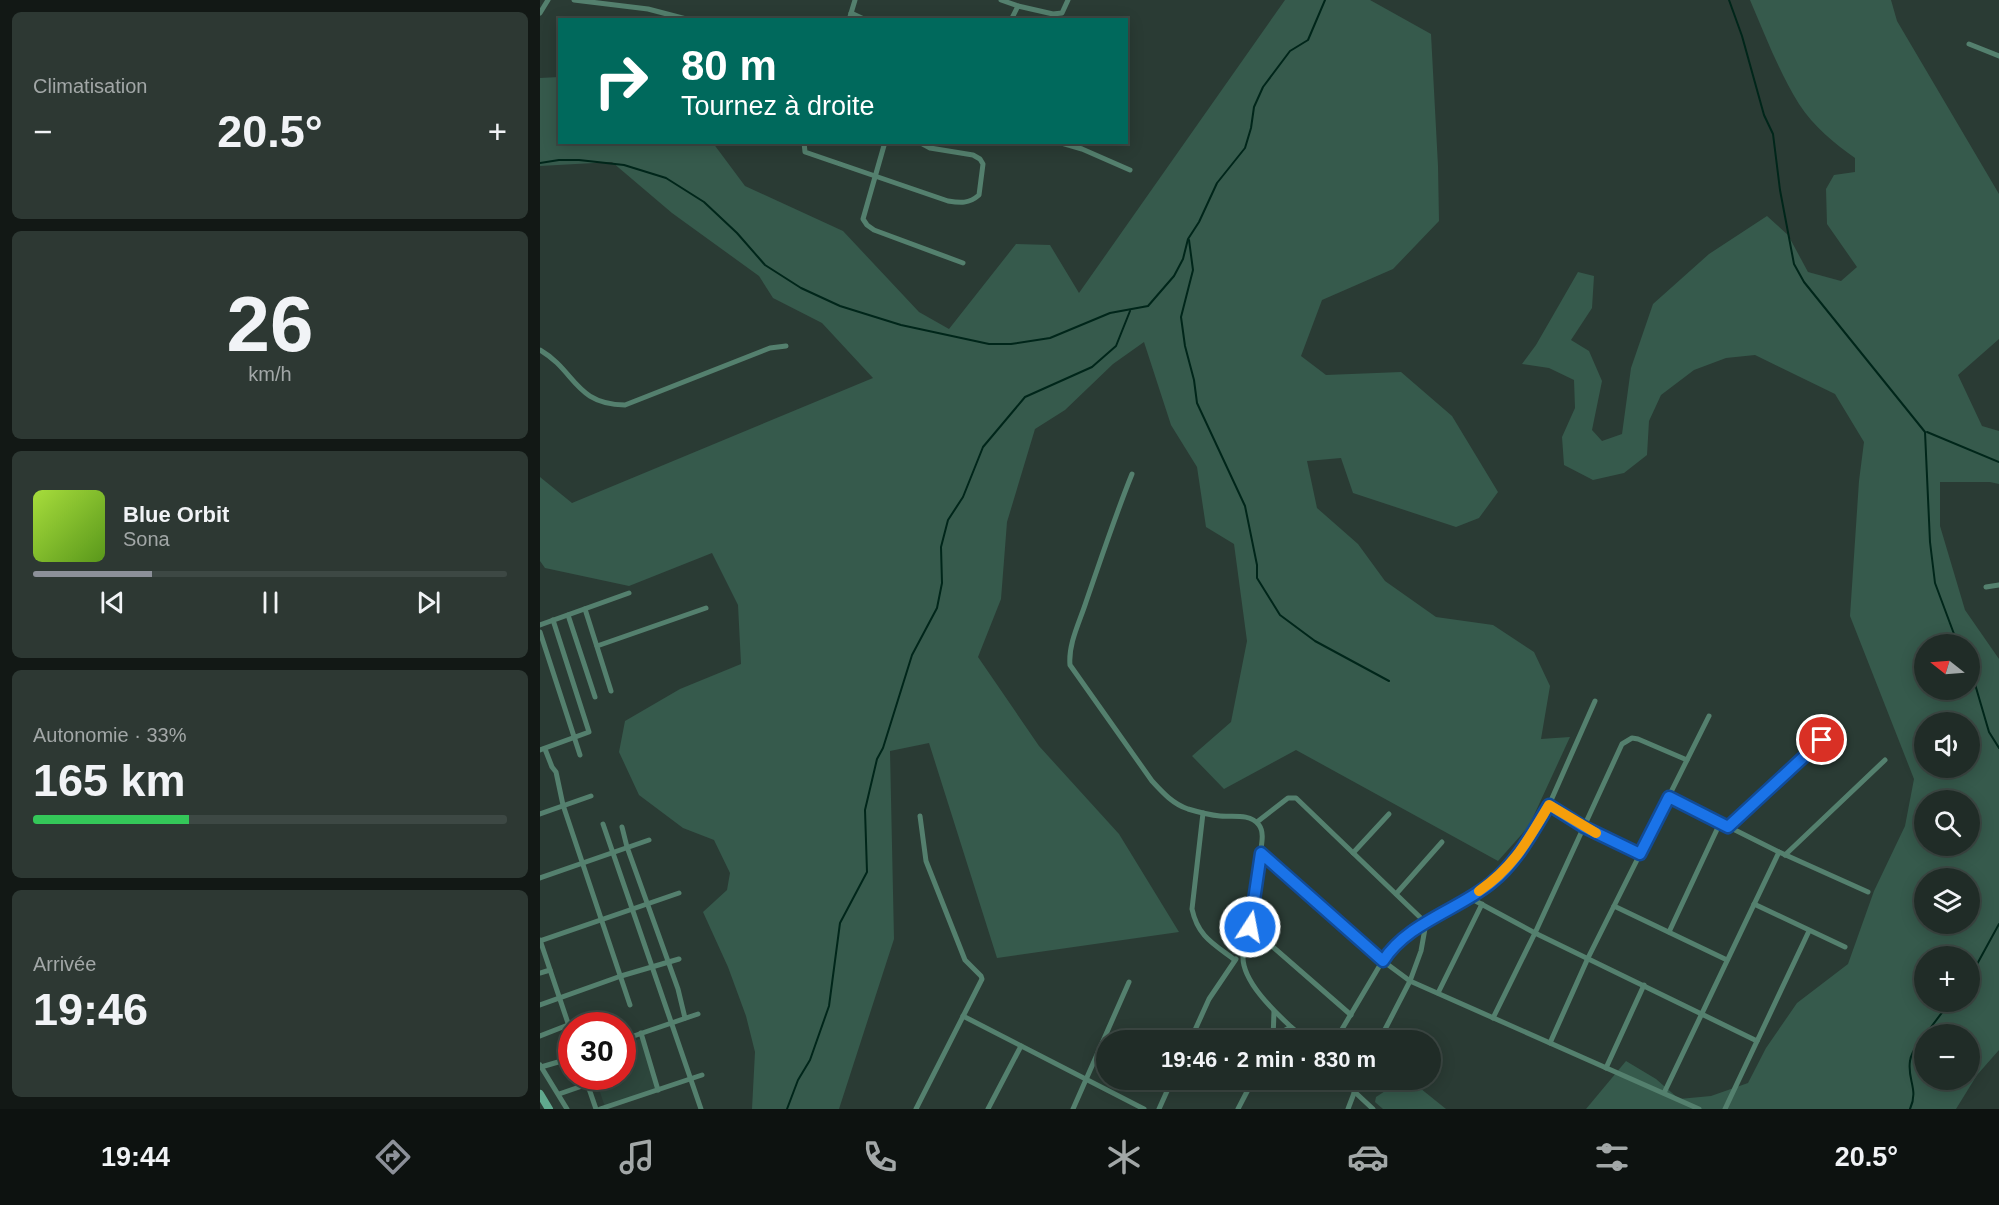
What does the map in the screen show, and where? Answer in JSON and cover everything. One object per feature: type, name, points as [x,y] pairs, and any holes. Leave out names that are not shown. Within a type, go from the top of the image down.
[{"type":"main road","points":[[540,1094],[549,1109]]},
{"type":"street","points":[[540,13],[548,0]]},
{"type":"street","points":[[574,0],[648,9],[682,18]]},
{"type":"street","points":[[850,16],[855,0]]},
{"type":"street","points":[[1001,0],[1053,14],[1062,13],[1068,0]]},
{"type":"street","points":[[1012,18],[1018,6]]},
{"type":"street","points":[[1970,44],[1999,56]]},
{"type":"street","points":[[804,144],[805,152],[948,201],[962,203],[973,200],[979,195],[983,164],[980,159],[973,155],[930,148],[923,144]]},
{"type":"street","points":[[884,144],[863,219],[874,230],[963,263]]},
{"type":"street","points":[[1065,144],[1130,170]]},
{"type":"street","points":[[540,350],[590,397],[603,403],[625,405],[770,348],[786,346]]},
{"type":"street","points":[[1132,474],[1069,654],[1070,665],[1152,781],[1177,804],[1203,813],[1250,818],[1257,822],[1262,830],[1261,853],[1250,927],[1243,957],[1247,974],[1264,1001],[1295,1030]]},
{"type":"street","points":[[1986,587],[1999,585]]},
{"type":"street","points":[[540,625],[629,592]]},
{"type":"street","points":[[597,645],[706,608]]},
{"type":"street","points":[[585,609],[610,691]]},
{"type":"street","points":[[568,615],[595,697]]},
{"type":"street","points":[[553,620],[589,729],[587,734],[542,749],[556,772],[563,805],[630,1005]]},
{"type":"street","points":[[540,632],[580,755]]},
{"type":"street","points":[[1342,1030],[1383,961],[1400,941],[1426,922],[1470,898],[1492,882],[1517,857],[1549,805],[1595,701]]},
{"type":"street","points":[[1550,1043],[1588,958],[1708,717]]},
{"type":"street","points":[[1492,1018],[1535,933],[1622,744],[1627,739],[1638,739],[1687,760]]},
{"type":"street","points":[[1728,827],[1822,740]]},
{"type":"street","points":[[1785,855],[1885,760]]},
{"type":"street","points":[[540,814],[591,796]]},
{"type":"street","points":[[1669,797],[1785,855],[1868,892]]},
{"type":"street","points":[[1257,822],[1288,798],[1296,798],[1426,922]]},
{"type":"street","points":[[1549,805],[1584,827],[1640,854]]},
{"type":"street","points":[[1203,813],[1192,909],[1195,921],[1204,937],[1234,960]]},
{"type":"street","points":[[1353,853],[1389,814]]},
{"type":"street","points":[[916,1109],[980,984],[981,976],[965,960],[926,861],[920,816]]},
{"type":"street","points":[[1669,932],[1720,823]]},
{"type":"street","points":[[603,824],[701,1109]]},
{"type":"street","points":[[622,827],[686,1018]]},
{"type":"street","points":[[540,878],[649,840]]},
{"type":"street","points":[[1396,894],[1442,842]]},
{"type":"street","points":[[1664,1093],[1779,852]]},
{"type":"street","points":[[1261,853],[1383,961],[1410,981],[1699,1109]]},
{"type":"street","points":[[564,1012],[540,940],[680,893]]},
{"type":"street","points":[[1470,898],[1535,933],[1757,1041]]},
{"type":"street","points":[[1438,993],[1482,904]]},
{"type":"street","points":[[1754,904],[1845,947]]},
{"type":"street","points":[[1614,906],[1727,960]]},
{"type":"street","points":[[1385,1030],[1410,981],[1421,951],[1426,922]]},
{"type":"street","points":[[1250,927],[1351,1015]]},
{"type":"street","points":[[1725,1109],[1809,931]]},
{"type":"street","points":[[1195,1030],[1209,999],[1234,960],[1243,957]]},
{"type":"street","points":[[540,1005],[621,975],[679,958]]},
{"type":"street","points":[[540,973],[550,970]]},
{"type":"street","points":[[1073,1109],[1129,982]]},
{"type":"street","points":[[1606,1068],[1644,986]]},
{"type":"street","points":[[1273,1030],[1274,1011]]},
{"type":"street","points":[[636,1035],[698,1014]]},
{"type":"street","points":[[963,1016],[1144,1109]]},
{"type":"street","points":[[1287,1030],[1291,1027]]},
{"type":"street","points":[[540,1036],[558,1029]]},
{"type":"street","points":[[641,1033],[658,1090]]},
{"type":"street","points":[[988,1109],[1021,1046]]},
{"type":"street","points":[[558,1062],[541,1066],[567,1109]]},
{"type":"street","points":[[590,1090],[598,1109],[702,1075]]},
{"type":"street","points":[[559,1094],[571,1090]]},
{"type":"street","points":[[1159,1109],[1168,1090]]},
{"type":"street","points":[[1238,1109],[1248,1090]]},
{"type":"street","points":[[1348,1109],[1353,1090],[1373,1109]]},
{"type":"shaded area","points":[[1285,0],[1370,0],[1431,34],[1439,221],[1393,269],[1322,300],[1301,356],[1326,375],[1401,372],[1452,416],[1498,492],[1479,518],[1456,527],[1353,493],[1341,458],[1307,461],[1317,508],[1358,544],[1385,581],[1436,617],[1493,625],[1534,652],[1550,686],[1541,739],[1570,737],[1529,826],[1498,861],[1296,750],[1224,789],[1192,756],[1231,722],[1247,641],[1234,544],[1206,527],[1197,467],[1171,425],[1144,342],[1113,364],[1065,410],[1035,429],[1007,522],[1001,599],[978,657],[1039,746],[1119,834],[1179,932],[997,958],[929,743],[890,751],[894,939],[839,1109],[752,1109],[755,1052],[746,1016],[728,967],[703,912],[727,890],[730,873],[714,840],[683,828],[639,795],[619,752],[625,721],[680,689],[741,664],[738,605],[712,553],[629,586],[545,568],[540,561],[540,477],[572,503],[873,378],[822,323],[773,298],[759,276],[672,213],[612,162],[540,166],[540,78],[558,77],[558,144],[714,144],[745,186],[843,231],[919,312],[949,329],[1016,244],[1050,245],[1079,293]]},
{"type":"shaded area","points":[[1750,0],[1891,0],[1897,21],[1999,194],[1999,339],[1958,375],[1982,426],[1999,431],[1999,484],[1940,482],[1940,526],[1965,610],[1999,659],[1999,1050],[1980,1072],[1980,1024],[1914,1024],[1914,1090],[1968,1090],[1956,1109],[1586,1109],[1626,1061],[1656,1079],[1679,1099],[1711,1096],[1748,1083],[1766,1048],[1797,1003],[1848,964],[1874,891],[1905,826],[1914,779],[1850,616],[1859,481],[1864,442],[1835,394],[1755,355],[1726,358],[1694,370],[1661,395],[1649,421],[1647,455],[1624,473],[1593,480],[1564,465],[1562,437],[1575,408],[1574,380],[1549,368],[1522,364],[1536,345],[1578,272],[1594,276],[1592,308],[1571,340],[1589,351],[1602,381],[1592,430],[1602,441],[1622,434],[1631,368],[1653,304],[1709,254],[1767,216],[1788,235],[1808,272],[1841,281],[1857,267],[1827,224],[1826,189],[1834,175],[1855,172],[1855,158],[1811,120],[1799,104],[1779,66]]},
{"type":"shaded area","points":[[642,1038],[658,1089],[605,1107],[599,1090],[636,1090],[636,1040]]},
{"type":"shaded area","points":[[1387,1090],[1422,1090],[1446,1109],[1383,1109],[1375,1102],[1376,1097]]},
{"type":"waterway","points":[[540,163],[579,160],[624,165],[666,178],[704,202],[737,233],[765,265],[801,288],[840,306],[901,325],[989,344],[1011,344],[1050,338],[1110,313],[1148,306],[1174,276],[1183,259],[1188,239],[1199,222],[1217,183],[1245,148],[1254,107],[1263,87],[1290,51],[1308,40],[1325,0]]},
{"type":"waterway","points":[[1729,0],[1742,36],[1764,115],[1773,134],[1780,190],[1794,264],[1804,282],[1925,432],[1930,542],[1935,583],[1954,634]]},
{"type":"waterway","points":[[1189,240],[1193,270],[1181,317],[1185,346],[1194,380],[1197,403],[1245,506],[1257,565],[1257,578],[1280,615],[1315,641],[1389,681]]},
{"type":"waterway","points":[[787,1109],[798,1080],[810,1060],[829,1006],[840,923],[867,872],[865,810],[877,759],[883,748],[912,655],[937,608],[942,583],[941,547],[948,520],[963,497],[983,447],[1025,397],[1092,367],[1116,346],[1130,311]]},
{"type":"waterway","points":[[1927,432],[1999,462]]},
{"type":"waterway","points":[[1980,700],[1989,732],[1999,748]]},
{"type":"waterway","points":[[1980,959],[1999,924]]},
{"type":"waterway","points":[[1933,1024],[1942,1012]]},
{"type":"waterway","points":[[1910,1109],[1913,1096],[1910,1068],[1914,1050]]},
{"type":"slow traffic","points":[[1479,891],[1492,882],[1517,857],[1549,805],[1596,833]]},
{"type":"route","points":[[1250,927],[1261,853],[1383,961],[1400,941],[1426,922],[1470,898],[1492,882],[1517,857],[1549,805],[1584,827],[1640,854],[1669,797],[1728,827],[1822,740]]}]
